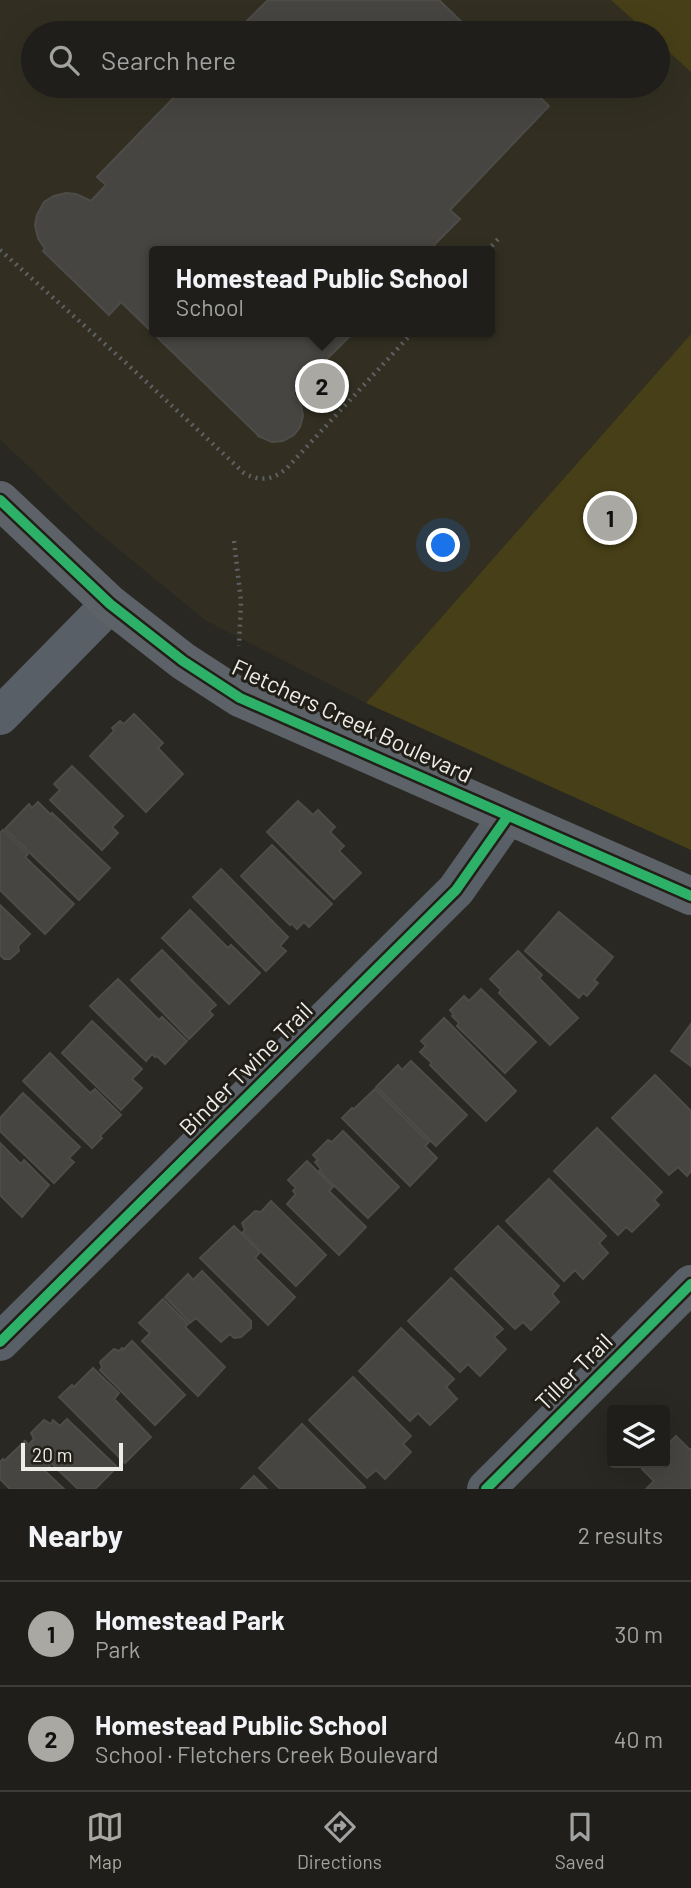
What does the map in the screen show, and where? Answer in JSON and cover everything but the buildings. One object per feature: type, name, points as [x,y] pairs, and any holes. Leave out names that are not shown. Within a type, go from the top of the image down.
[{"type":"street","name":"Fletchers Creek Boulevard","points":[[0,500],[110,604],[183,661],[240,698],[691,896]]},
{"type":"street","points":[[0,716],[110,604]]},
{"type":"street","name":"Binder Twine Trail","points":[[0,1342],[456,890],[508,816]]},
{"type":"street","name":"Tiller Trail","points":[[486,1489],[691,1284]]},
{"type":"path","points":[[492,246],[502,236]]},
{"type":"path","points":[[0,250],[252,478],[271,478],[287,468],[408,337]]},
{"type":"path","points":[[271,478],[271,485]]},
{"type":"path","points":[[234,541],[241,601],[239,646]]},
{"type":"shaded area","points":[[0,0],[691,0],[691,334],[366,703],[205,620],[88,524],[0,439]]},
{"type":"shaded area","points":[[611,0],[691,0],[691,72],[670,53],[670,21],[635,21]]},
{"type":"shaded area","points":[[691,334],[691,850],[366,703]]},
{"type":"cycle path","points":[[0,500],[110,604],[183,661],[240,698],[691,896]]},
{"type":"cycle path","points":[[0,1342],[456,890],[508,816]]},
{"type":"cycle path","points":[[486,1489],[691,1284]]},
{"type":"place","name":"Homestead Public School","points":[[322,386]]},
{"type":"place","name":"Homestead Park","points":[[610,518]]}]
